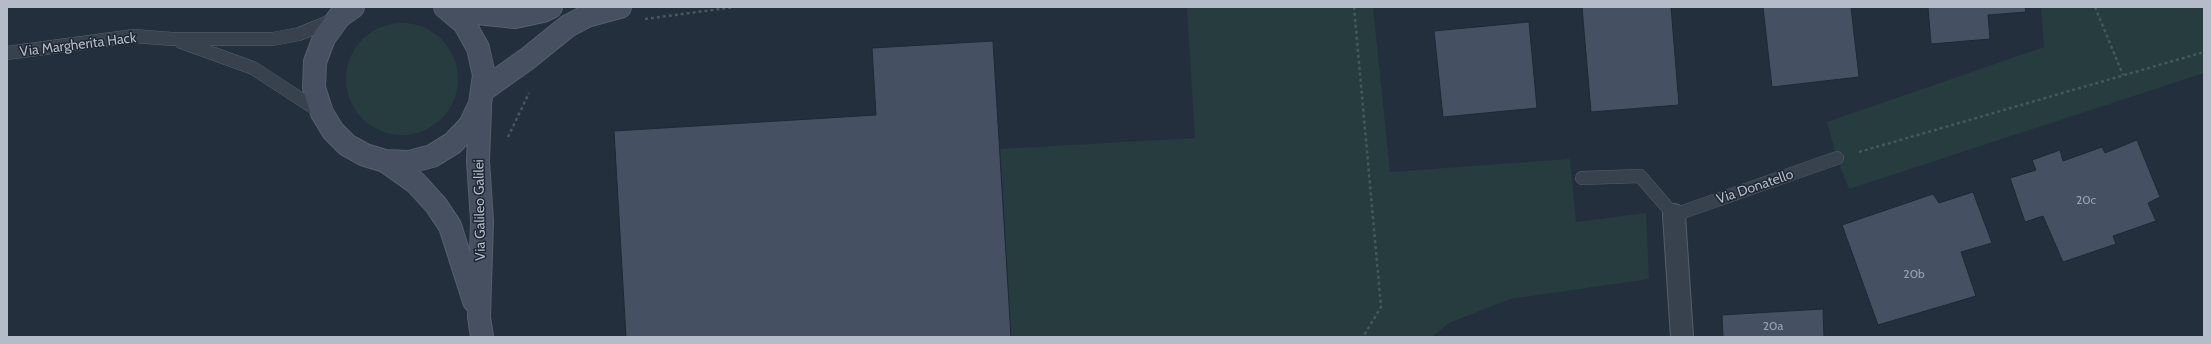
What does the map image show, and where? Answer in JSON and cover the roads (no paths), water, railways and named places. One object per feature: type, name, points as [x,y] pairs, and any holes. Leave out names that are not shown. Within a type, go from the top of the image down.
[{"type":"street","name":"Via Galileo Galilei","points":[[445,7],[464,23],[478,48],[484,75],[481,97],[478,161],[482,221],[480,327]]},
{"type":"street","points":[[453,7],[477,13],[515,17],[543,11],[551,7]]},
{"type":"street","points":[[346,12],[324,38],[315,62],[314,88],[322,113],[333,131],[347,145],[365,155],[385,161],[409,162],[438,153],[453,143],[470,125],[481,97],[568,26],[587,16],[620,7]]},
{"type":"street","name":"Via Galileo Galilei","points":[[385,161],[416,183],[436,204],[450,226],[480,327]]},
{"type":"street","points":[[1674,215],[1682,337]]},
{"type":"lane","name":"Via Margherita Hack","points":[[7,53],[134,36],[172,39],[273,39],[300,34],[346,12]]},
{"type":"lane","name":"Via Margherita Hack","points":[[172,39],[254,68],[322,113]]},
{"type":"lane","name":"Via Donatello","points":[[1674,215],[1837,158]]},
{"type":"lane","points":[[1582,178],[1640,176],[1674,215]]}]
